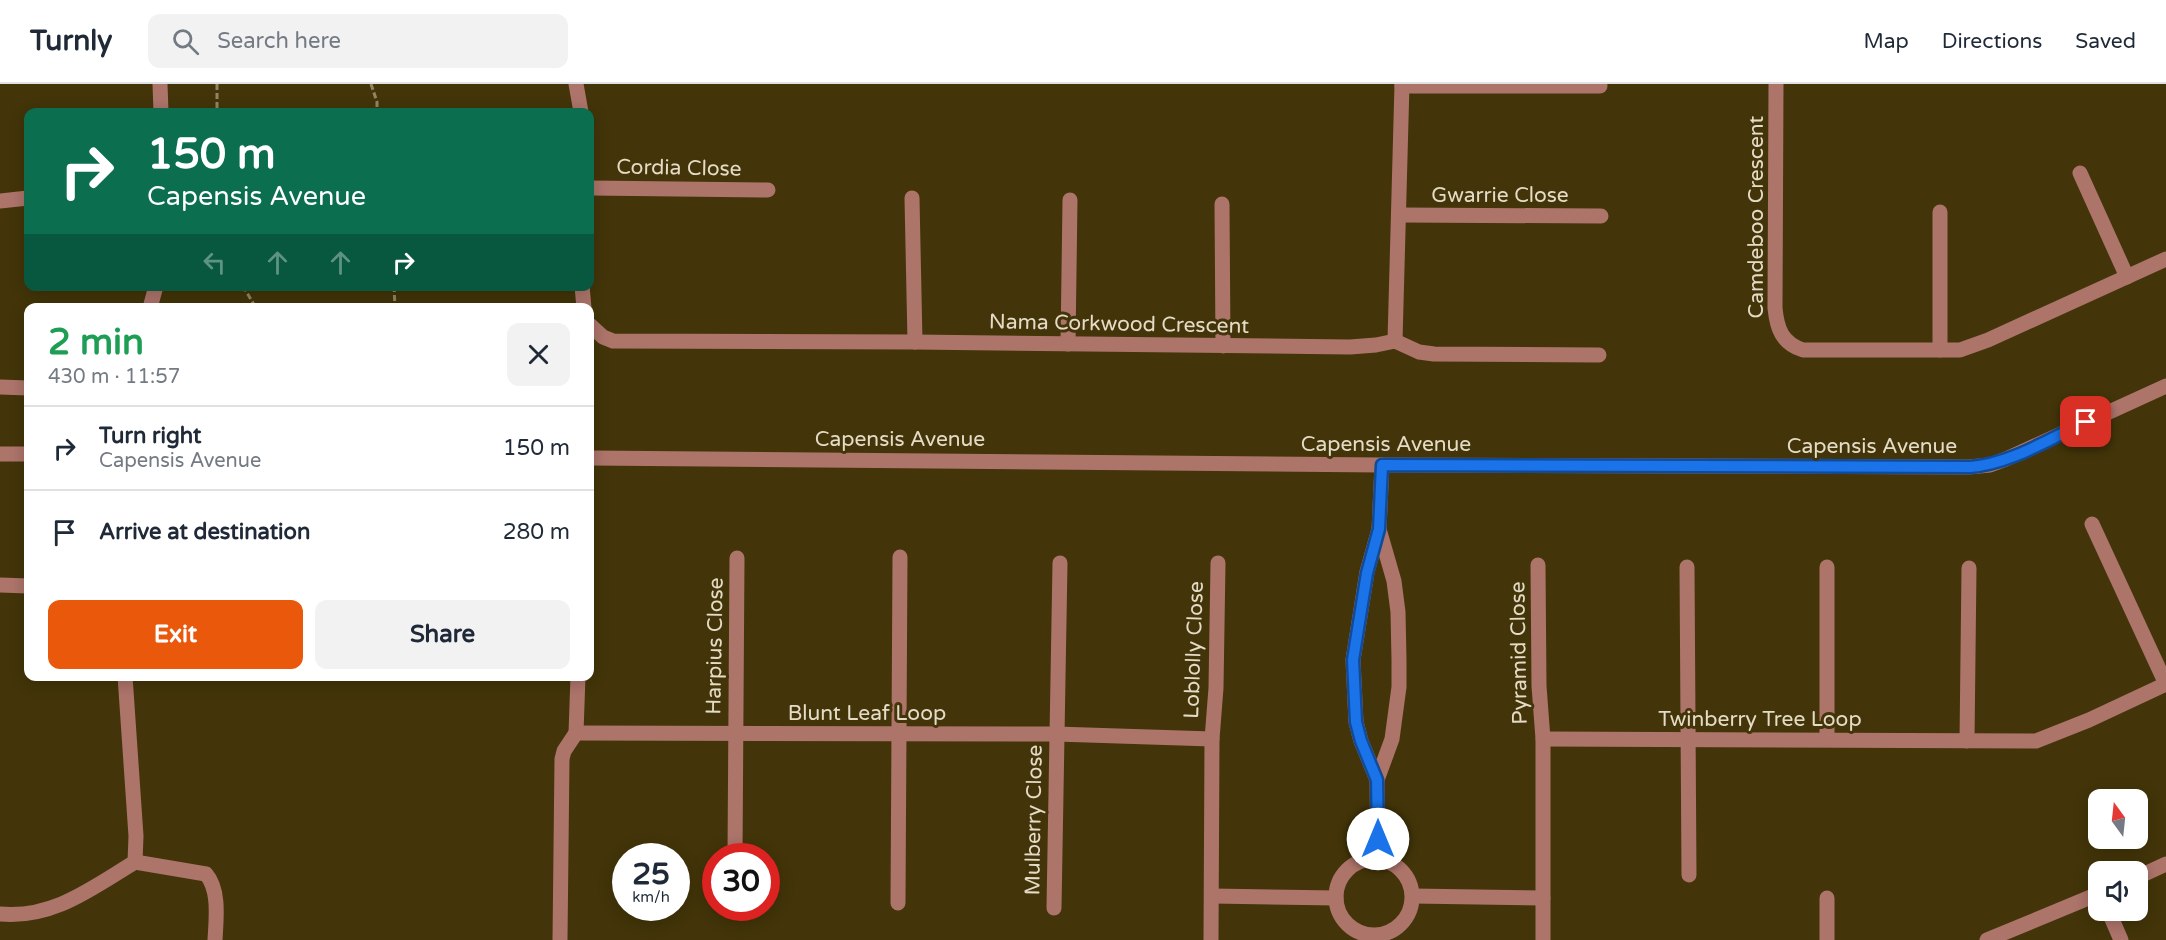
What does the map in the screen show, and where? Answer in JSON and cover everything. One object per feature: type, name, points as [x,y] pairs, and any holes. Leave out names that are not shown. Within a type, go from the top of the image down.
[{"type":"street","points":[[160,84],[161,108]]},
{"type":"street","points":[[576,84],[580,108]]},
{"type":"street","name":"Camdeboo Crescent","points":[[1776,84],[1776,323],[1783,338],[1796,348],[1803,350],[1960,350],[2166,259]]},
{"type":"street","points":[[1599,355],[1434,354],[1419,352],[1395,341],[1402,85],[1600,86]]},
{"type":"street","points":[[2080,173],[2127,277]]},
{"type":"street","name":"Cordia Close","points":[[594,188],[768,190]]},
{"type":"street","points":[[0,201],[24,198]]},
{"type":"street","points":[[912,198],[915,342]]},
{"type":"street","points":[[1068,344],[1070,200]]},
{"type":"street","points":[[1222,204],[1223,346]]},
{"type":"street","points":[[1940,213],[1940,350]]},
{"type":"street","name":"Gwarrie Close","points":[[1400,215],[1601,216]]},
{"type":"street","name":"Nama Corkwood Crescent","points":[[594,329],[603,337],[613,341],[1350,347],[1395,341]]},
{"type":"street","name":"Capensis Avenue","points":[[594,458],[1382,465],[1982,466],[2006,459],[2166,386]]},
{"type":"street","points":[[0,387],[24,388]]},
{"type":"street","points":[[0,454],[24,454]]},
{"type":"street","points":[[1377,780],[1356,722],[1353,660],[1367,573],[1379,529],[1382,465]]},
{"type":"street","points":[[2092,524],[2166,684]]},
{"type":"street","points":[[1378,859],[1377,780],[1392,739],[1400,660],[1394,581],[1379,529]]},
{"type":"street","points":[[898,903],[900,557]]},
{"type":"street","name":"Harpius Close","points":[[735,843],[737,558]]},
{"type":"street","name":"Mulberry Close","points":[[1054,908],[1060,562]]},
{"type":"street","name":"Loblolly Close","points":[[1212,739],[1216,688],[1218,563]]},
{"type":"street","name":"Pyramid Close","points":[[1538,565],[1542,740]]},
{"type":"street","points":[[1687,567],[1689,875]]},
{"type":"street","points":[[1827,567],[1827,739]]},
{"type":"street","points":[[1967,741],[1969,568]]},
{"type":"street","points":[[0,585],[24,586]]},
{"type":"street","points":[[125,681],[136,836],[135,862]]},
{"type":"street","points":[[560,940],[561,773],[564,752],[576,733],[578,681]]},
{"type":"street","name":"Twinberry Tree Loop","points":[[1542,740],[2036,741],[2089,720],[2166,684]]},
{"type":"street","name":"Blunt Leaf Loop","points":[[576,733],[1056,734],[1212,739]]},
{"type":"street","points":[[1211,940],[1212,739]]},
{"type":"street","points":[[1542,740],[1543,940]]},
{"type":"street","points":[[1378,859],[1387,860],[1402,870],[1408,878],[1413,896],[1406,918],[1398,926],[1377,937],[1348,925],[1342,917],[1336,898],[1341,877],[1348,869],[1357,862],[1378,859]]},
{"type":"street","points":[[0,914],[13,915],[48,910],[77,898],[135,862],[206,874],[213,886],[216,906],[215,940]]},
{"type":"street","points":[[2148,872],[2166,864]]},
{"type":"street","points":[[1212,896],[1336,898]]},
{"type":"street","points":[[1413,896],[1543,898]]},
{"type":"street","points":[[1827,898],[1827,940]]},
{"type":"street","points":[[1987,940],[2088,898]]},
{"type":"street","points":[[2113,921],[2121,940]]},
{"type":"path","points":[[217,84],[217,108]]},
{"type":"path","points":[[372,84],[377,108]]},
{"type":"route","points":[[1378,839],[1377,780],[1356,722],[1353,660],[1361,601],[1379,529],[1382,465],[1970,467],[1990,465],[2006,459],[2086,422]]}]
